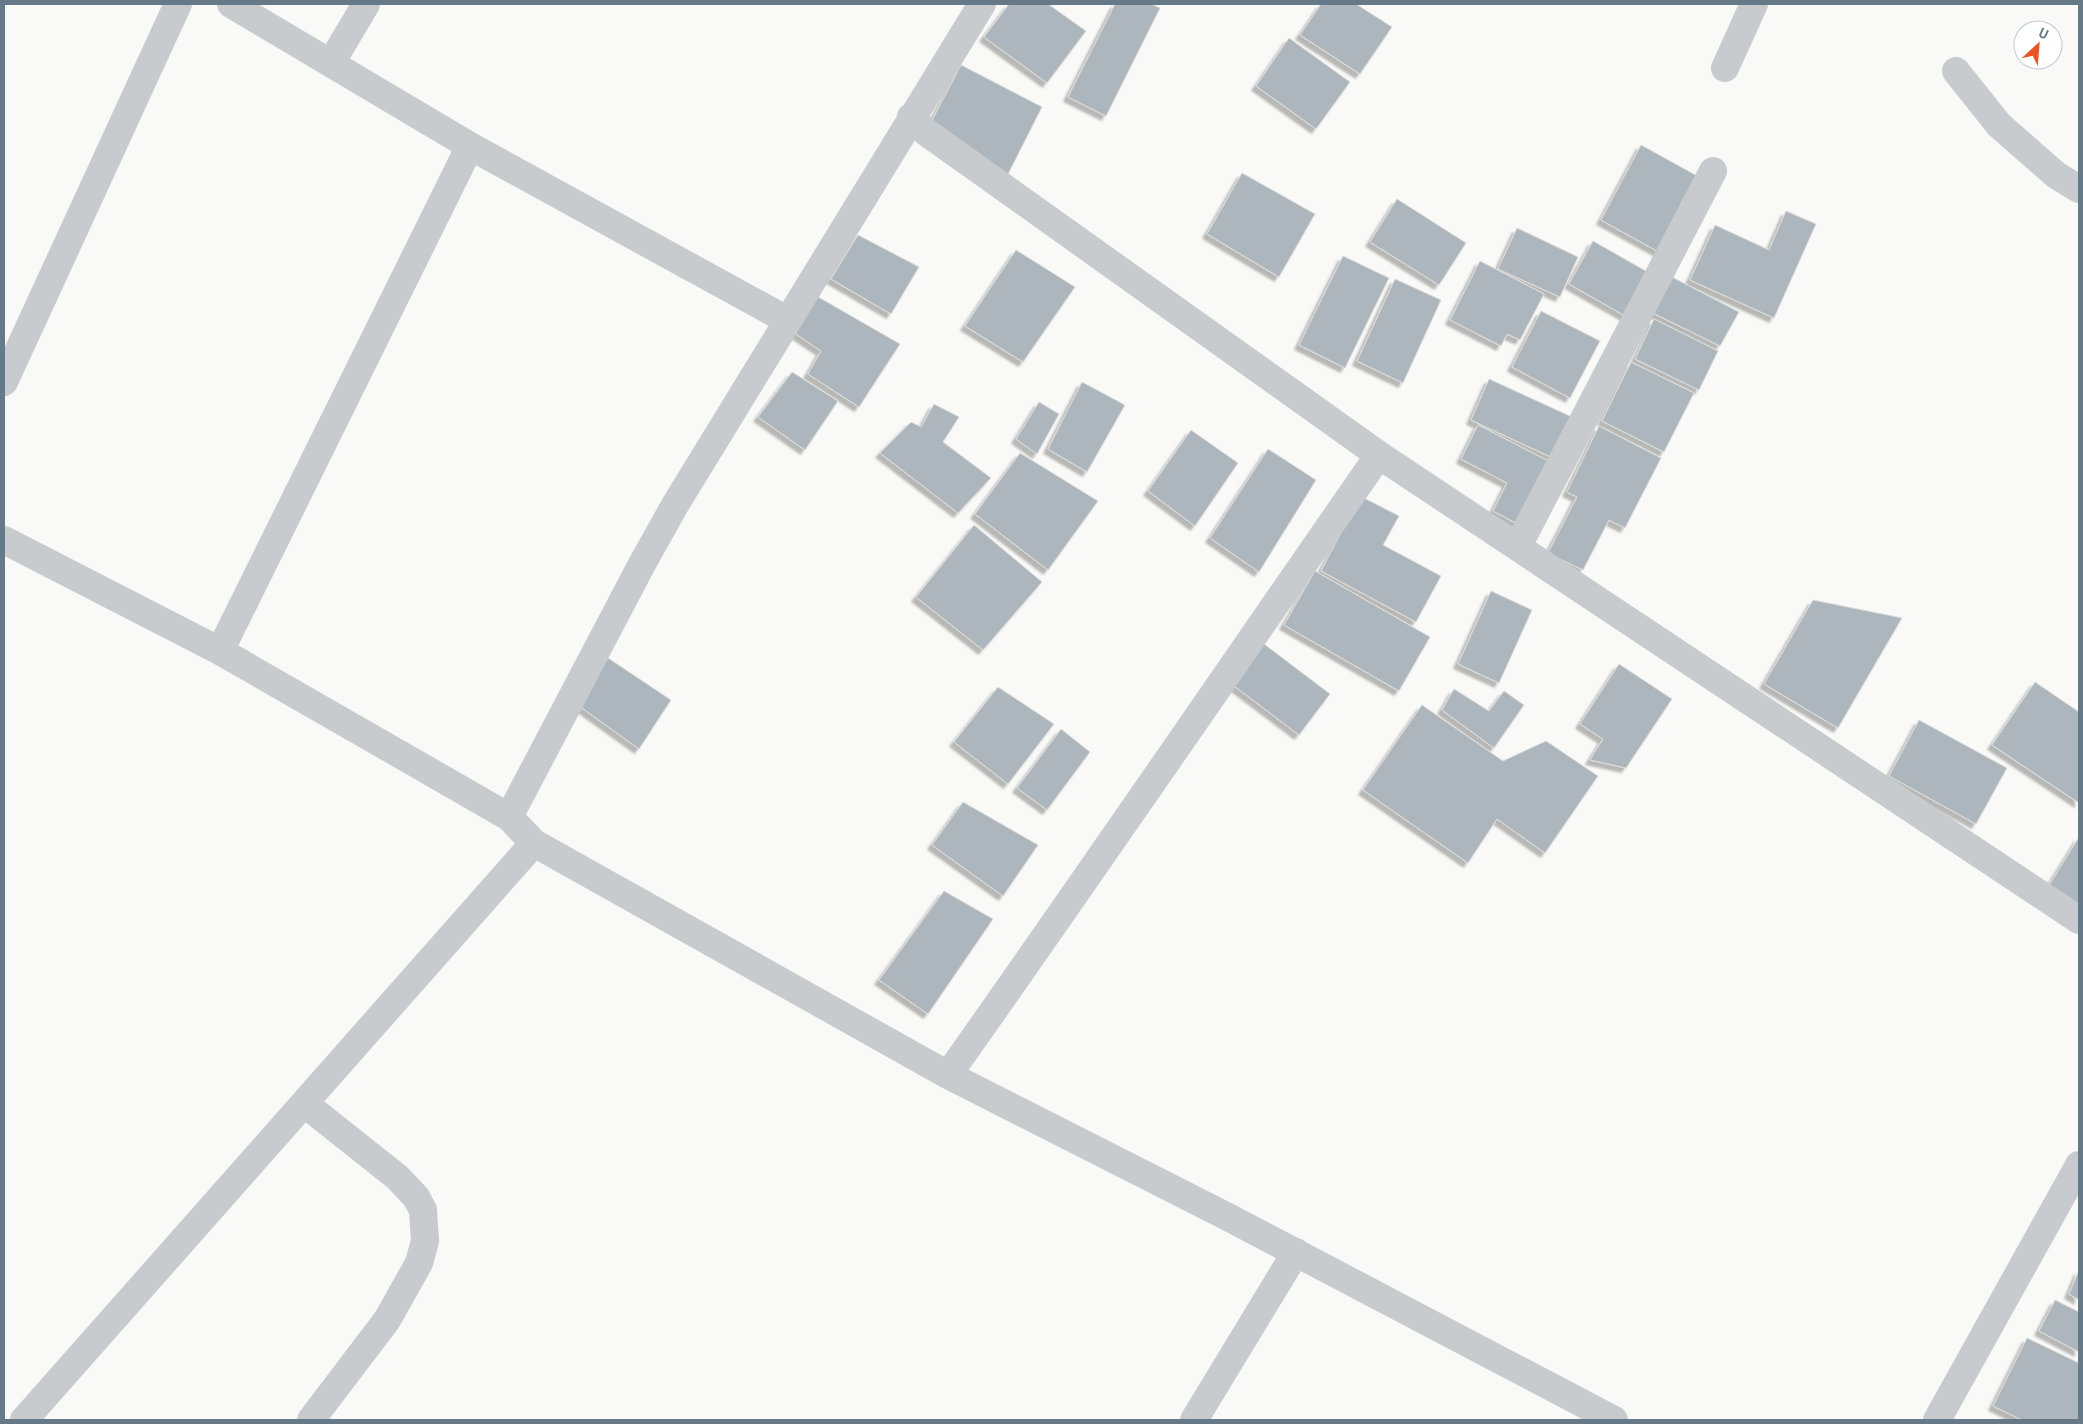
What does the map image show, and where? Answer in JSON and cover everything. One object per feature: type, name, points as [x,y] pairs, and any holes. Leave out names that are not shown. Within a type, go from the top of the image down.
[{"type":"street","points":[[4,382],[178,4]]},
{"type":"street","points":[[230,4],[470,146],[787,320]]},
{"type":"street","points":[[331,63],[366,4]]},
{"type":"street","points":[[509,817],[656,539],[787,320],[982,4]]},
{"type":"street","points":[[1725,68],[1754,4]]},
{"type":"street","points":[[1956,71],[1999,125],[2056,175],[2079,189]]},
{"type":"street","points":[[911,117],[926,132],[1379,455],[2079,920]]},
{"type":"street","points":[[220,651],[470,146]]},
{"type":"street","points":[[1518,546],[1714,171]]},
{"type":"street","points":[[948,1075],[1100,859],[1379,455]]},
{"type":"street","points":[[4,540],[220,651],[509,817],[534,843],[948,1075],[1296,1252],[1614,1420]]},
{"type":"street","points":[[24,1420],[534,843]]},
{"type":"street","points":[[305,1104],[397,1177],[416,1197],[423,1210],[425,1234],[420,1263],[392,1312],[311,1420]]},
{"type":"street","points":[[1937,1420],[2079,1165]]},
{"type":"street","points":[[1194,1420],[1296,1252]]},
{"type":"building","points":[[1009,4],[1048,4],[1086,31],[1047,83],[984,37]]},
{"type":"building","points":[[1115,4],[1151,4],[1160,8],[1106,116],[1068,97]]},
{"type":"building","points":[[1321,4],[1356,4],[1392,27],[1360,74],[1300,35]]},
{"type":"building","points":[[1289,38],[1350,82],[1316,129],[1256,86]]},
{"type":"building","points":[[961,65],[1042,107],[1008,174],[926,132]]},
{"type":"building","points":[[1641,145],[1699,177],[1659,252],[1601,220]]},
{"type":"building","points":[[1242,173],[1315,214],[1279,277],[1207,234]]},
{"type":"building","points":[[1397,199],[1466,243],[1439,285],[1370,242]]},
{"type":"building","points":[[1786,211],[1816,224],[1774,318],[1690,280],[1715,225],[1769,250]]},
{"type":"building","points":[[1517,228],[1578,257],[1560,297],[1498,269]]},
{"type":"building","points":[[858,235],[919,267],[891,314],[831,279]]},
{"type":"building","points":[[1593,241],[1651,274],[1627,317],[1569,284]]},
{"type":"building","points":[[1016,250],[1075,287],[1023,362],[965,326]]},
{"type":"building","points":[[1343,256],[1389,278],[1345,368],[1299,345]]},
{"type":"building","points":[[1480,261],[1544,294],[1520,340],[1507,334],[1501,346],[1450,320]]},
{"type":"building","points":[[1672,277],[1739,312],[1720,346],[1653,313]]},
{"type":"building","points":[[1395,279],[1441,300],[1403,383],[1357,361]]},
{"type":"building","points":[[813,294],[900,344],[859,407],[808,374],[821,351],[790,330]]},
{"type":"building","points":[[1541,311],[1600,341],[1570,398],[1512,367]]},
{"type":"building","points":[[1654,319],[1718,351],[1699,390],[1635,359]]},
{"type":"building","points":[[1631,362],[1694,393],[1664,452],[1602,421]]},
{"type":"building","points":[[792,372],[838,401],[805,450],[758,417]]},
{"type":"building","points":[[1489,379],[1572,417],[1553,458],[1471,420]]},
{"type":"building","points":[[1082,382],[1125,405],[1087,472],[1048,449]]},
{"type":"building","points":[[1039,402],[1059,414],[1037,454],[1016,439]]},
{"type":"building","points":[[934,404],[959,417],[943,442],[991,478],[958,513],[880,453],[911,422],[921,427]]},
{"type":"building","points":[[1478,425],[1550,462],[1518,524],[1493,511],[1507,483],[1461,459]]},
{"type":"building","points":[[1599,426],[1661,458],[1625,528],[1609,520],[1583,570],[1548,553],[1577,497],[1567,492]]},
{"type":"building","points":[[1191,430],[1238,463],[1195,526],[1148,491]]},
{"type":"building","points":[[1268,449],[1316,480],[1259,572],[1210,538]]},
{"type":"building","points":[[1020,453],[1098,501],[1048,570],[975,514]]},
{"type":"building","points":[[1360,496],[1399,516],[1383,545],[1441,576],[1416,622],[1321,571]]},
{"type":"building","points":[[974,525],[1042,582],[983,650],[916,597]]},
{"type":"building","points":[[1315,571],[1430,637],[1399,691],[1284,625]]},
{"type":"building","points":[[1491,591],[1532,610],[1499,683],[1458,664]]},
{"type":"building","points":[[1813,600],[1902,618],[1838,728],[1764,684]]},
{"type":"building","points":[[1264,644],[1330,694],[1299,735],[1233,685]]},
{"type":"building","points":[[608,658],[671,700],[639,749],[578,705]]},
{"type":"building","points":[[1619,664],[1672,699],[1626,768],[1590,760],[1603,739],[1580,724]]},
{"type":"building","points":[[2035,682],[2079,712],[2079,803],[1992,745]]},
{"type":"building","points":[[998,687],[1054,724],[1008,784],[954,742]]},
{"type":"building","points":[[1454,689],[1489,711],[1504,691],[1524,705],[1494,748],[1442,710]]},
{"type":"building","points":[[1422,705],[1503,761],[1546,741],[1598,776],[1545,853],[1497,819],[1468,863],[1363,790]]},
{"type":"building","points":[[1919,720],[2007,768],[1976,824],[1889,776]]},
{"type":"building","points":[[1061,729],[1090,752],[1047,810],[1017,788]]},
{"type":"building","points":[[963,802],[1038,845],[1003,896],[932,845]]},
{"type":"building","points":[[2079,837],[2079,906],[2048,887]]},
{"type":"building","points":[[944,891],[993,919],[928,1014],[879,980]]},
{"type":"building","points":[[2079,1270],[2079,1300],[2069,1294]]},
{"type":"building","points":[[2055,1300],[2079,1312],[2079,1352],[2039,1331]]},
{"type":"building","points":[[2027,1338],[2079,1363],[2079,1420],[2022,1420],[1993,1406]]}]
